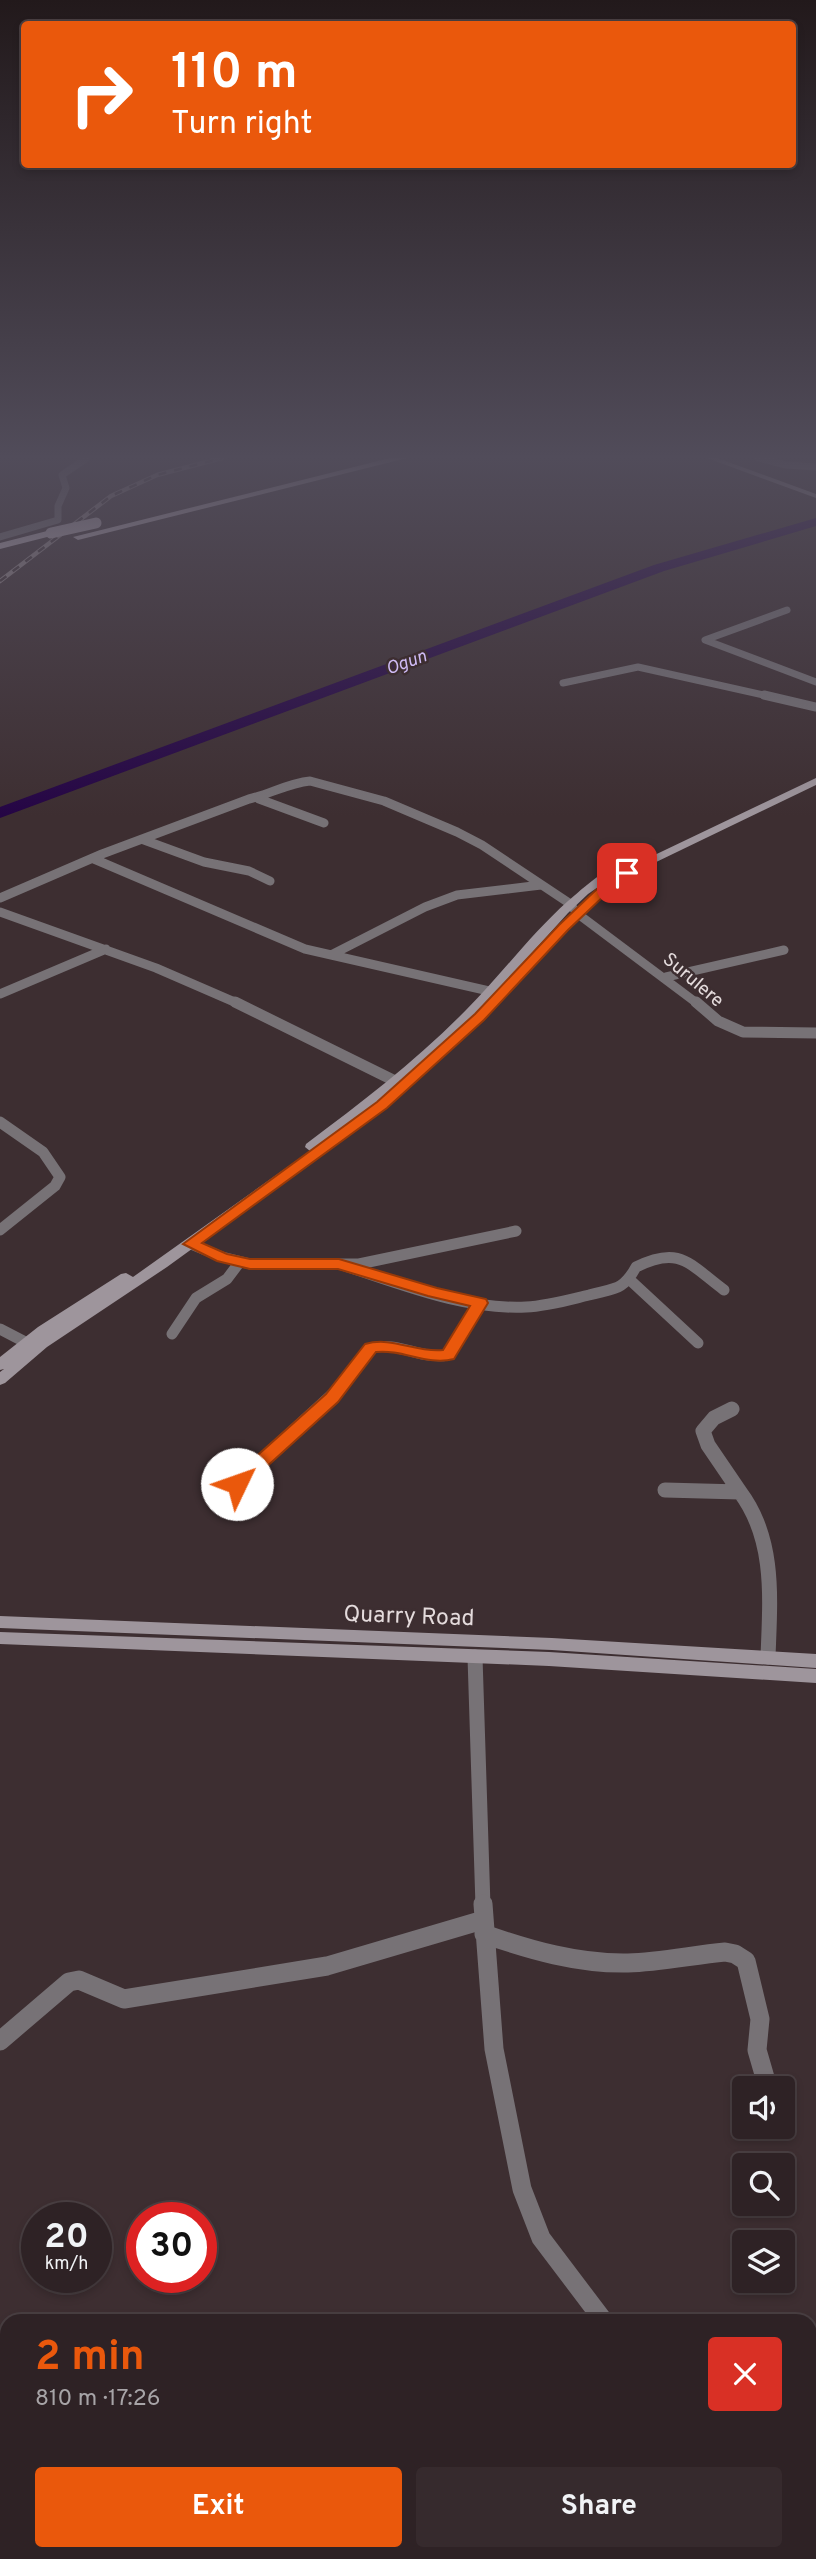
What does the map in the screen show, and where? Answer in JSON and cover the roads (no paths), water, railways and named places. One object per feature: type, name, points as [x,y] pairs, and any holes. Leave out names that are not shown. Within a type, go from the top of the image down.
[{"type":"main road","points":[[0,1365],[43,1330],[137,1270],[309,1148],[394,1081],[470,1012],[569,903],[607,873],[816,773]]},
{"type":"main road","points":[[0,1380],[42,1344],[191,1244],[382,1105],[480,1017],[602,891],[627,873],[816,781]]},
{"type":"main road","name":"Quarry Road","points":[[0,1622],[552,1644],[816,1661]]},
{"type":"main road","name":"Quarry Road","points":[[0,1637],[475,1657],[816,1676]]},
{"type":"street","points":[[787,610],[705,640],[816,682]]},
{"type":"street","points":[[563,683],[638,667],[816,707]]},
{"type":"street","name":"Surulere","points":[[0,898],[255,797],[271,794],[299,782],[329,785],[383,801],[482,845],[569,903],[578,914],[666,977],[718,1021],[743,1031],[816,1033]]},
{"type":"street","points":[[255,797],[324,823]]},
{"type":"street","points":[[144,840],[204,862],[249,871],[270,881]]},
{"type":"street","points":[[94,859],[293,944],[489,992]]},
{"type":"street","points":[[331,955],[425,907],[457,895],[541,885]]},
{"type":"street","points":[[0,912],[106,949],[216,993],[394,1081]]},
{"type":"street","points":[[0,994],[106,949]]},
{"type":"street","points":[[666,977],[784,950]]},
{"type":"street","points":[[0,1122],[45,1154],[56,1166],[60,1177],[55,1186],[0,1230]]},
{"type":"street","points":[[191,1244],[239,1263],[339,1264],[377,1262],[516,1231]]},
{"type":"street","points":[[339,1264],[434,1293],[480,1303],[521,1307],[547,1304],[614,1287],[630,1280],[636,1267],[647,1261],[673,1256],[681,1258],[724,1290]]},
{"type":"street","points":[[172,1334],[196,1298],[227,1279],[239,1263]]},
{"type":"street","points":[[630,1280],[698,1343]]},
{"type":"street","points":[[237,1484],[332,1398],[371,1348],[389,1346],[434,1356],[448,1355],[480,1303]]},
{"type":"street","points":[[0,1329],[27,1343]]},
{"type":"street","points":[[732,1409],[714,1418],[703,1431],[708,1445],[749,1501],[759,1525],[770,1588],[768,1657]]},
{"type":"street","points":[[666,1490],[740,1492]]},
{"type":"street","points":[[475,1657],[483,1927],[494,2049],[522,2189],[541,2238],[598,2314]]},
{"type":"street","points":[[0,2042],[69,1982],[79,1980],[124,1999],[327,1966],[483,1927],[531,1950],[573,1958],[625,1963],[725,1952],[735,1954],[746,1961],[760,2019],[757,2050],[765,2076]]},
{"type":"waterway","name":"Ogun","points":[[0,813],[634,577]]},
{"type":"railway","points":[[0,581],[5,577]]}]
